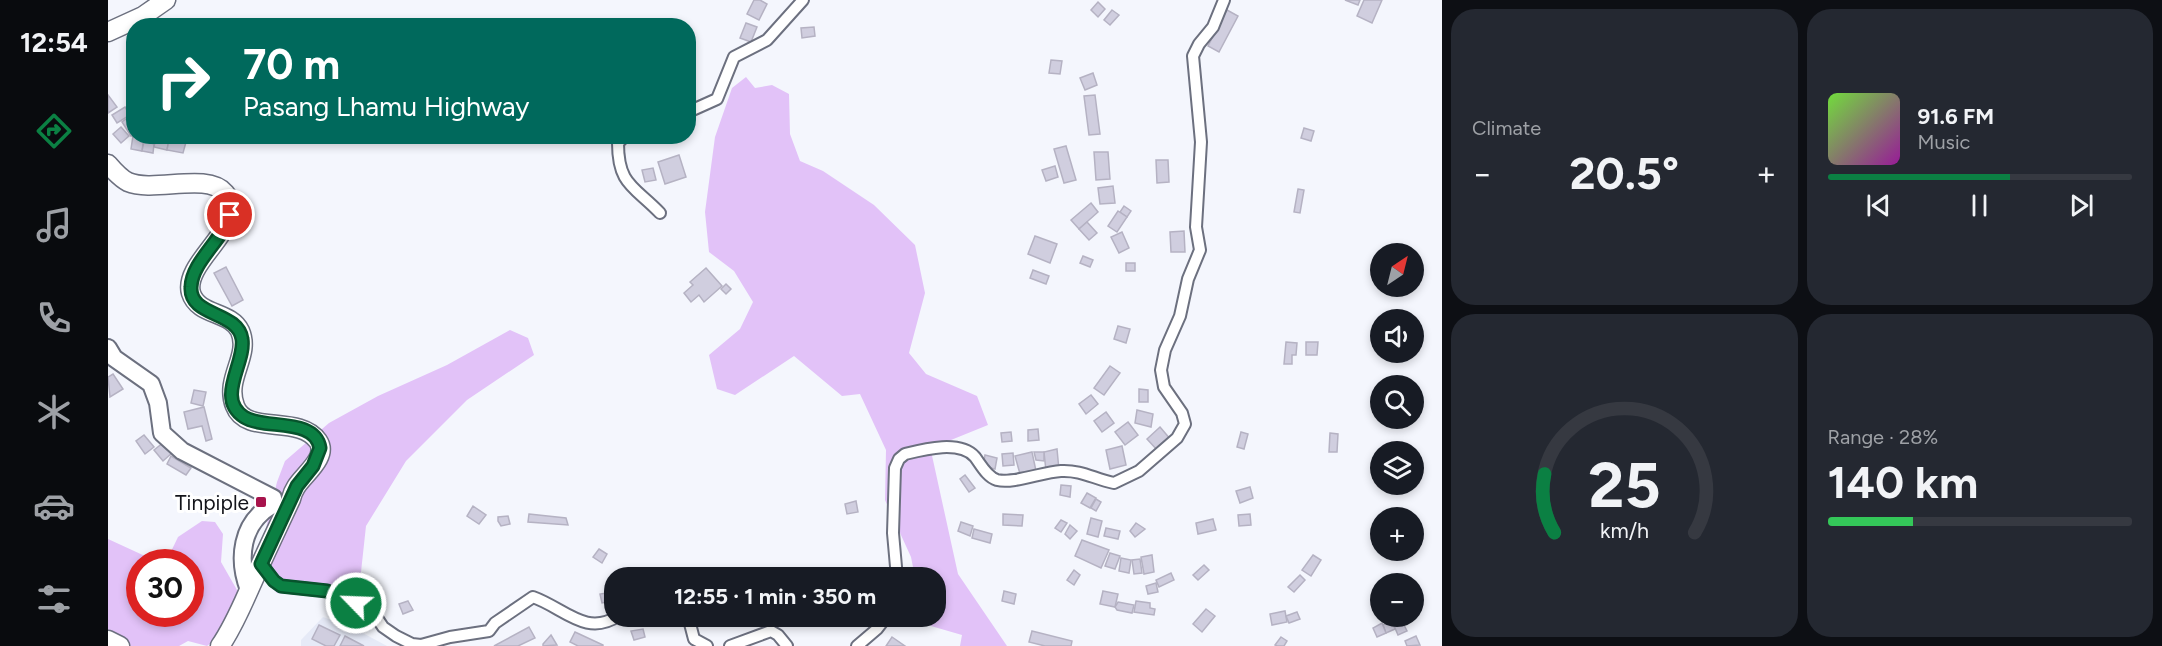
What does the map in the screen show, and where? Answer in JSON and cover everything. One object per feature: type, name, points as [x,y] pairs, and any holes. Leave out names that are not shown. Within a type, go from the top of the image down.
[{"type":"main road","points":[[139,18],[166,0]]},
{"type":"main road","points":[[108,32],[126,24]]},
{"type":"main road","points":[[108,164],[122,178],[132,183],[152,186],[208,184],[220,188],[229,200],[227,225],[196,270],[191,285],[192,296],[203,308],[232,322],[240,331],[242,351],[232,386],[237,411],[244,417],[257,422],[302,429],[318,441],[320,448],[313,466],[297,486],[222,645]]},
{"type":"main road","points":[[108,640],[120,646]]},
{"type":"street","points":[[696,108],[717,99],[734,57],[768,40],[803,0]]},
{"type":"street","points":[[896,567],[893,533],[895,468],[898,459],[905,454],[958,447],[970,453],[985,471],[997,480],[1073,471],[1083,472],[1114,483],[1139,471],[1169,446],[1183,430],[1184,419],[1164,387],[1161,370],[1165,350],[1180,316],[1188,279],[1200,250],[1196,227],[1201,136],[1193,56],[1199,44],[1213,27],[1224,0]]},
{"type":"street","points":[[618,144],[618,161],[626,181],[660,213]]},
{"type":"street","points":[[108,348],[114,358],[151,384],[158,403],[162,433],[169,441],[182,452],[240,479],[252,488],[263,491],[273,498],[272,505],[255,518],[242,545],[243,575],[249,590]]},
{"type":"street","points":[[261,564],[274,581],[281,586],[327,591],[339,595],[373,612],[383,627],[412,644],[421,645],[450,637],[489,631],[495,622],[533,597],[587,624],[604,624]]},
{"type":"street","points":[[691,627],[693,636],[699,643],[707,646]]},
{"type":"street","points":[[857,646],[878,627]]},
{"type":"street","points":[[730,646],[771,631],[787,646]]},
{"type":"shaded area","points":[[746,77],[755,88],[772,85],[789,94],[790,134],[800,161],[823,171],[874,205],[915,245],[925,293],[909,353],[926,374],[977,396],[988,425],[931,451],[958,574],[1007,646],[960,646],[962,635],[934,627],[946,627],[946,567],[913,567],[911,557],[885,500],[886,450],[860,394],[842,396],[794,356],[735,395],[717,389],[709,355],[740,329],[753,302],[734,271],[709,252],[705,212],[715,137],[732,88]]},
{"type":"shaded area","points":[[510,330],[528,338],[534,355],[467,400],[406,461],[366,526],[361,572],[342,599],[277,593],[261,576],[258,549],[285,461],[329,423],[378,396],[447,365]]},
{"type":"shaded area","points":[[202,521],[215,522],[223,534],[221,562],[241,597],[236,624],[207,646],[188,641],[179,646],[108,646],[108,539],[130,549],[126,549],[126,627],[204,627],[204,549],[172,549],[178,537]]},
{"type":"shaded area","points":[[323,617],[359,631],[387,646],[301,646],[301,640]]},
{"type":"building","points":[[754,0],[767,4],[759,20],[747,14]]},
{"type":"building","points":[[1345,0],[1360,0],[1358,5]]},
{"type":"building","points":[[1364,0],[1382,0],[1372,23],[1357,16]]},
{"type":"building","points":[[1098,2],[1105,9],[1098,17],[1091,10]]},
{"type":"building","points":[[1112,10],[1119,15],[1110,25],[1104,20]]},
{"type":"building","points":[[1227,10],[1238,16],[1219,52],[1208,46]]},
{"type":"building","points":[[746,23],[757,27],[751,42],[740,38]]},
{"type":"building","points":[[814,27],[815,36],[802,38],[801,28]]},
{"type":"building","points":[[1051,60],[1062,61],[1060,74],[1049,73]]},
{"type":"building","points":[[1093,73],[1097,85],[1085,90],[1080,78]]},
{"type":"building","points":[[108,95],[117,107],[108,113]]},
{"type":"building","points":[[1095,95],[1100,134],[1089,135],[1084,96]]},
{"type":"building","points":[[125,107],[126,109],[126,117],[117,123],[112,115]]},
{"type":"building","points":[[121,127],[126,133],[126,139],[121,143],[113,134]]},
{"type":"building","points":[[1304,128],[1314,131],[1311,141],[1301,138]]},
{"type":"building","points":[[132,144],[143,144],[142,151],[131,149]]},
{"type":"building","points":[[143,144],[154,144],[153,153],[142,151]]},
{"type":"building","points":[[155,144],[168,144],[167,150],[154,147]]},
{"type":"building","points":[[168,144],[185,144],[183,153],[167,150]]},
{"type":"building","points":[[1066,146],[1076,180],[1064,183],[1054,149]]},
{"type":"building","points":[[1094,152],[1108,152],[1110,179],[1096,180]]},
{"type":"building","points":[[679,155],[686,177],[665,184],[658,162]]},
{"type":"building","points":[[1156,160],[1168,160],[1169,182],[1157,183]]},
{"type":"building","points":[[1055,166],[1058,177],[1046,181],[1042,170]]},
{"type":"building","points":[[653,168],[656,180],[645,182],[642,170]]},
{"type":"building","points":[[1113,186],[1115,203],[1100,204],[1098,188]]},
{"type":"building","points":[[1298,189],[1304,190],[1300,213],[1294,212]]},
{"type":"building","points":[[1091,203],[1098,212],[1079,229],[1071,220]]},
{"type":"building","points":[[1124,206],[1131,211],[1127,217],[1120,212]]},
{"type":"building","points":[[1118,211],[1127,217],[1117,232],[1108,226]]},
{"type":"building","points":[[1087,222],[1097,233],[1089,240],[1079,229]]},
{"type":"building","points":[[1184,231],[1185,252],[1171,252],[1170,232]]},
{"type":"building","points":[[1122,232],[1129,248],[1119,253],[1111,237]]},
{"type":"building","points":[[1035,236],[1057,244],[1050,263],[1028,254]]},
{"type":"building","points":[[1083,256],[1093,260],[1090,267],[1080,263]]},
{"type":"building","points":[[1126,263],[1135,263],[1135,271],[1126,271]]},
{"type":"building","points":[[226,267],[243,300],[232,306],[214,273]]},
{"type":"building","points":[[706,268],[722,286],[704,302],[699,295],[691,302],[684,293],[693,285],[690,282]]},
{"type":"building","points":[[1033,270],[1049,276],[1046,284],[1030,278]]},
{"type":"building","points":[[726,284],[731,289],[726,294],[721,289]]},
{"type":"building","points":[[1118,326],[1130,329],[1126,343],[1114,339]]},
{"type":"building","points":[[1286,342],[1297,343],[1296,355],[1292,355],[1292,364],[1284,364]]},
{"type":"building","points":[[1306,342],[1318,342],[1317,355],[1306,355]]},
{"type":"building","points":[[1110,366],[1120,373],[1104,395],[1094,388]]},
{"type":"building","points":[[113,374],[123,389],[110,397],[108,377]]},
{"type":"building","points":[[1139,389],[1148,390],[1148,402],[1139,402]]},
{"type":"building","points":[[194,390],[206,392],[203,406],[191,403]]},
{"type":"building","points":[[1091,395],[1098,404],[1086,414],[1079,404]]},
{"type":"building","points":[[204,407],[212,439],[206,441],[202,426],[188,429],[184,412]]},
{"type":"building","points":[[1137,410],[1153,414],[1151,427],[1135,423]]},
{"type":"building","points":[[1106,412],[1114,423],[1102,432],[1094,421]]},
{"type":"building","points":[[1128,422],[1138,435],[1125,445],[1115,432]]},
{"type":"building","points":[[1160,427],[1171,440],[1158,451],[1147,439]]},
{"type":"building","points":[[1038,429],[1039,440],[1028,441],[1028,430]]},
{"type":"building","points":[[1011,432],[1012,441],[1002,442],[1001,433]]},
{"type":"building","points":[[1241,432],[1248,434],[1244,449],[1237,447]]},
{"type":"building","points":[[1330,433],[1338,434],[1337,452],[1329,452]]},
{"type":"building","points":[[144,435],[154,447],[145,454],[136,441]]},
{"type":"building","points":[[164,442],[172,453],[163,461],[154,450]]},
{"type":"building","points":[[1122,446],[1126,465],[1110,469],[1106,450]]},
{"type":"building","points":[[1057,449],[1059,470],[1046,471],[1044,452]]},
{"type":"building","points":[[1032,452],[1036,471],[1020,474],[1015,456]]},
{"type":"building","points":[[1034,452],[1044,452],[1044,461],[1036,460]]},
{"type":"building","points":[[1013,453],[1014,465],[1003,466],[1002,454]]},
{"type":"building","points":[[985,455],[997,458],[995,469],[983,466]]},
{"type":"building","points":[[171,456],[191,468],[186,475],[167,464]]},
{"type":"building","points":[[965,475],[975,488],[969,492],[960,479]]},
{"type":"building","points":[[1061,485],[1071,486],[1070,497],[1060,495]]},
{"type":"building","points":[[1250,487],[1253,498],[1240,503],[1236,491]]},
{"type":"building","points":[[1087,493],[1096,498],[1090,508],[1081,503]]},
{"type":"building","points":[[1096,499],[1101,502],[1096,511],[1091,508]]},
{"type":"building","points":[[856,501],[858,512],[847,514],[845,504]]},
{"type":"building","points":[[473,506],[486,515],[479,524],[467,516]]},
{"type":"building","points":[[529,514],[566,518],[568,525],[528,522]]},
{"type":"building","points":[[1003,514],[1023,515],[1022,526],[1003,525]]},
{"type":"building","points":[[1250,514],[1251,525],[1239,526],[1238,515]]},
{"type":"building","points":[[508,516],[510,524],[501,526],[498,517]]},
{"type":"building","points":[[1091,518],[1102,521],[1098,537],[1087,534]]},
{"type":"building","points":[[1213,519],[1216,530],[1198,534],[1196,523]]},
{"type":"building","points":[[1061,520],[1067,523],[1061,532],[1055,528]]},
{"type":"building","points":[[961,522],[973,526],[970,536],[958,531]]},
{"type":"building","points":[[1136,523],[1145,529],[1135,537],[1130,531]]},
{"type":"building","points":[[1070,525],[1077,531],[1070,539],[1065,534]]},
{"type":"building","points":[[1106,528],[1120,531],[1118,539],[1104,536]]},
{"type":"building","points":[[974,529],[992,534],[990,543],[972,538]]},
{"type":"building","points":[[1082,540],[1109,550],[1101,568],[1075,556]]},
{"type":"building","points":[[599,549],[607,554],[602,563],[593,557]]},
{"type":"building","points":[[1110,553],[1120,556],[1115,569],[1105,566]]},
{"type":"building","points":[[1152,555],[1154,572],[1144,574],[1141,557]]},
{"type":"building","points":[[1313,555],[1321,560],[1311,576],[1302,570]]},
{"type":"building","points":[[1121,558],[1131,560],[1129,573],[1119,571]]},
{"type":"building","points":[[1140,559],[1142,573],[1134,574],[1132,560]]},
{"type":"building","points":[[1204,565],[1209,570],[1198,580],[1193,575]]},
{"type":"building","points":[[1074,570],[1080,575],[1074,585],[1067,580]]},
{"type":"building","points":[[1171,573],[1174,580],[1159,587],[1156,580]]},
{"type":"building","points":[[1300,575],[1305,580],[1294,592],[1288,587]]},
{"type":"building","points":[[1156,583],[1158,592],[1148,594],[1146,586]]},
{"type":"building","points":[[1004,591],[1016,594],[1014,604],[1002,601]]},
{"type":"building","points":[[1103,591],[1118,594],[1115,607],[1100,604]]},
{"type":"building","points":[[604,593],[604,603],[602,603],[600,594]]},
{"type":"building","points":[[408,601],[413,610],[403,614],[399,604]]},
{"type":"building","points":[[1136,601],[1150,603],[1150,608],[1155,609],[1154,615],[1134,612]]},
{"type":"building","points":[[1118,602],[1134,605],[1132,613],[1117,610],[1115,607]]},
{"type":"building","points":[[1206,609],[1215,616],[1202,632],[1193,624]]},
{"type":"building","points":[[1285,611],[1287,622],[1272,625],[1270,614]]},
{"type":"building","points":[[1297,612],[1300,619],[1289,623],[1286,616]]},
{"type":"building","points":[[319,625],[340,635],[334,646],[326,646],[312,639]]},
{"type":"building","points":[[529,627],[535,638],[518,646],[494,646]]},
{"type":"building","points":[[1384,627],[1394,627],[1395,629],[1386,633]]},
{"type":"building","points":[[1384,627],[1386,633],[1377,637],[1373,628]]},
{"type":"building","points":[[1395,627],[1405,627],[1407,631],[1398,635]]},
{"type":"building","points":[[643,629],[645,637],[634,640],[631,631]]},
{"type":"building","points":[[1032,631],[1072,641],[1071,646],[1045,646],[1029,642]]},
{"type":"building","points":[[575,632],[603,646],[578,646],[570,642]]},
{"type":"building","points":[[551,635],[557,645],[543,646],[543,644]]},
{"type":"building","points":[[345,636],[364,646],[340,646]]},
{"type":"building","points":[[1416,636],[1420,645],[1407,646],[1405,641]]},
{"type":"building","points":[[892,637],[905,646],[886,646]]},
{"type":"building","points":[[1281,637],[1287,641],[1284,646],[1275,645]]},
{"type":"place","name":"Tinpiple","points":[[261,502]]},
{"type":"route","points":[[230,215],[227,225],[196,270],[190,289],[194,300],[211,312],[232,322],[240,331],[242,351],[232,386],[235,407],[244,417],[257,422],[293,426],[308,431],[320,444],[318,457],[297,486],[261,564],[274,581],[281,586],[327,591],[356,603]]}]
